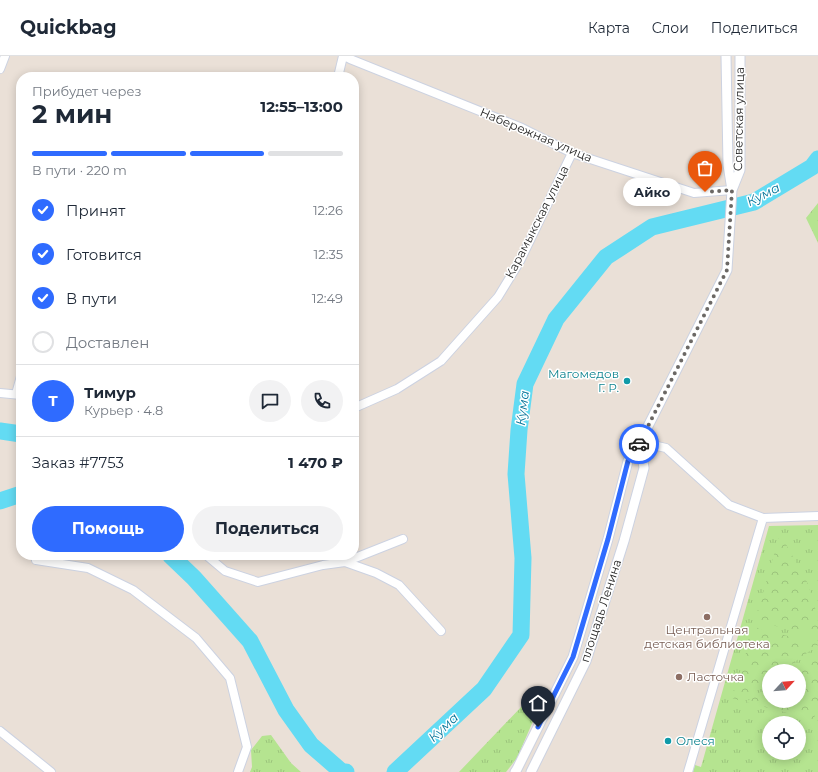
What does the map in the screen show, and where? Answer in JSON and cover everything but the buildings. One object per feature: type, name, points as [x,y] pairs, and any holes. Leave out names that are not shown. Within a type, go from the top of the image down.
[{"type":"street","points":[[0,69],[6,56]]},
{"type":"street","points":[[339,72],[343,56]]},
{"type":"street","name":"Набережная улица","points":[[343,56],[522,128],[572,153],[694,193],[732,190]]},
{"type":"street","name":"Советская улица","points":[[726,56],[728,165],[732,190]]},
{"type":"street","name":"Советская улица","points":[[732,190],[740,170],[740,56]]},
{"type":"street","name":"Карамыкская улица","points":[[359,406],[397,389],[441,360],[498,297],[520,261],[572,153]]},
{"type":"street","name":"площадь Ленина","points":[[514,772],[573,657],[608,539],[628,461],[640,442],[727,270],[732,190]]},
{"type":"street","points":[[0,393],[16,394]]},
{"type":"street","points":[[640,442],[666,448],[729,505],[763,518],[818,516]]},
{"type":"street","name":"площадь Ленина","points":[[532,772],[586,660],[624,541],[644,468],[640,442]]},
{"type":"street","points":[[688,772],[763,518]]},
{"type":"street","points":[[359,556],[403,539]]},
{"type":"street","points":[[36,560],[88,568],[133,590],[196,638],[230,678],[247,748],[238,772]]},
{"type":"street","points":[[212,560],[225,571],[258,582],[323,564],[345,562],[350,560]]},
{"type":"street","points":[[345,562],[376,573],[399,584],[441,631]]},
{"type":"street","points":[[0,731],[51,772]]},
{"type":"green space","points":[[818,203],[818,243],[806,218]]},
{"type":"green space","points":[[818,525],[818,772],[693,772],[695,765],[701,767],[769,526]]},
{"type":"green space","points":[[779,537],[783,539],[808,584],[816,611],[818,636],[755,621]]},
{"type":"green space","points":[[754,627],[818,644],[792,664],[762,664],[762,685],[741,701],[732,698]]},
{"type":"green space","points":[[811,657],[818,658],[818,699],[814,720],[806,718],[806,716],[799,716],[769,708],[806,708],[806,664],[801,664]]},
{"type":"green space","points":[[762,691],[762,706],[746,702]]},
{"type":"green space","points":[[523,705],[535,708],[537,712],[517,758],[506,772],[459,772]]},
{"type":"green space","points":[[271,735],[291,763],[301,772],[250,772],[252,767],[251,750],[262,736]]},
{"type":"waterway","name":"Кума","points":[[395,772],[484,689],[521,635],[523,558],[516,474],[519,430],[525,384],[556,319],[606,257],[652,227],[754,202],[812,167],[818,159]]},
{"type":"waterway","points":[[0,431],[16,433]]},
{"type":"waterway","name":"Кума","points":[[0,501],[16,496]]},
{"type":"waterway","name":"Кума","points":[[175,560],[194,578],[250,641],[286,710],[311,745],[342,772],[346,772]]},
{"type":"way so far","points":[[639,444],[727,270],[732,190],[705,192]]},
{"type":"place","name":"Айко","points":[[705,192]]},
{"type":"place","name":"Магомедов Г. Р.","points":[[627,381]]},
{"type":"place","name":"Центральная детская библиотека","points":[[707,617]]},
{"type":"place","name":"Ласточка","points":[[679,677]]},
{"type":"place","name":"Олеся","points":[[668,741]]},
{"type":"route","points":[[538,727],[573,657],[608,539],[628,461],[633,451],[639,444]]}]
